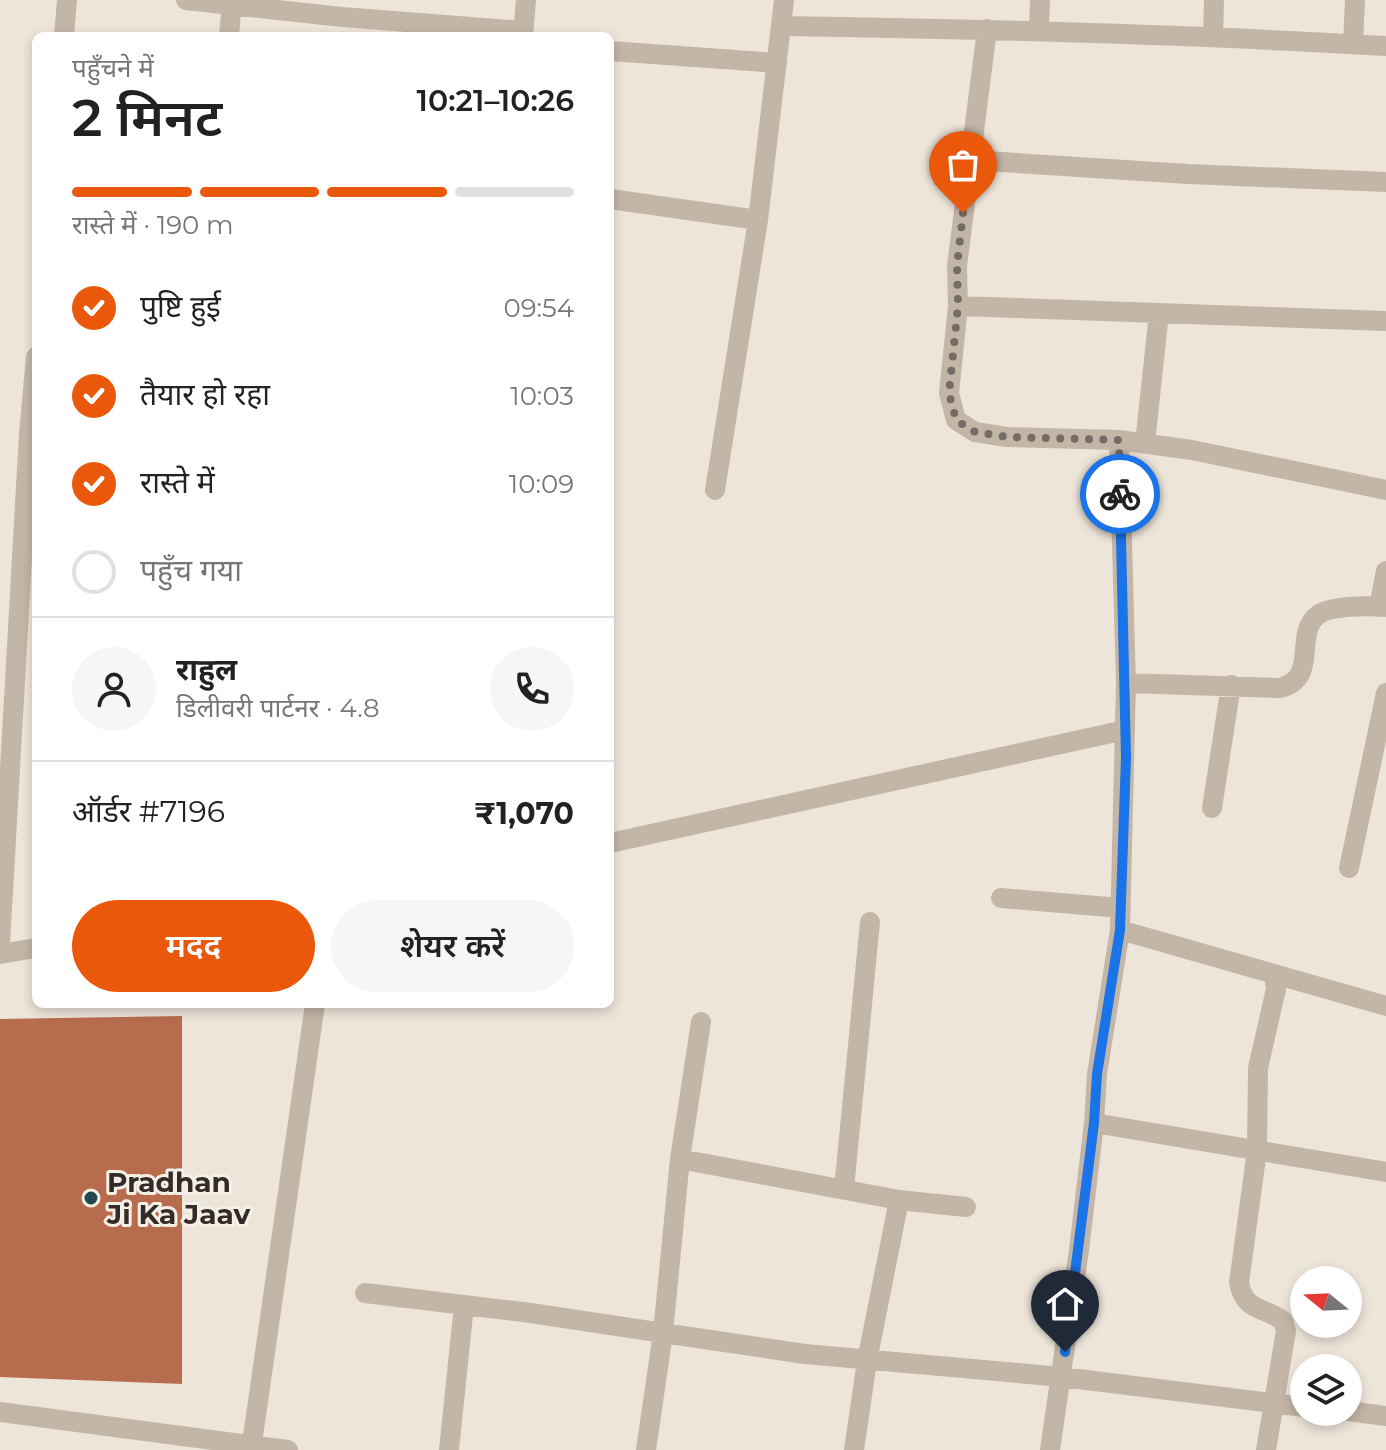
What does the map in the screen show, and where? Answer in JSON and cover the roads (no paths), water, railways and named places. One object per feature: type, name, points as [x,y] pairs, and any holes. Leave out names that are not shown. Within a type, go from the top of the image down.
[{"type":"street","points":[[64,32],[67,0]]},
{"type":"street","points":[[186,0],[512,32]]},
{"type":"street","points":[[523,32],[526,0]]},
{"type":"street","points":[[715,490],[758,220],[784,0]]},
{"type":"street","points":[[1039,30],[1040,0]]},
{"type":"street","points":[[1213,36],[1214,0]]},
{"type":"street","points":[[1353,44],[1355,0]]},
{"type":"street","points":[[229,32],[232,3]]},
{"type":"street","points":[[781,26],[1039,30],[1386,46]]},
{"type":"street","points":[[987,29],[957,266],[958,306],[949,393],[956,420],[975,432],[1007,437],[1145,443],[1386,490]]},
{"type":"street","points":[[614,51],[777,63]]},
{"type":"street","points":[[970,160],[1188,174],[1386,182]]},
{"type":"street","points":[[614,200],[758,220]]},
{"type":"street","points":[[958,306],[1386,321]]},
{"type":"street","points":[[1145,443],[1159,313]]},
{"type":"street","points":[[0,945],[32,401]]},
{"type":"street","points":[[1050,1450],[1094,1123],[1097,1074],[1120,930],[1126,683],[1119,440]]},
{"type":"street","points":[[1126,683],[1280,688],[1290,685],[1298,679],[1309,627],[1317,615],[1330,609],[1382,607],[1386,571]]},
{"type":"street","points":[[1212,808],[1231,685]]},
{"type":"street","points":[[1349,868],[1386,693]]},
{"type":"street","points":[[614,842],[1125,730]]},
{"type":"street","points":[[1001,898],[1121,908]]},
{"type":"street","points":[[844,1189],[870,922]]},
{"type":"street","points":[[1120,930],[1386,1006]]},
{"type":"street","points":[[0,954],[32,949]]},
{"type":"street","points":[[1266,1450],[1286,1331],[1283,1321],[1242,1297],[1239,1283],[1257,1150],[1258,1068],[1276,989],[1274,974]]},
{"type":"street","points":[[252,1447],[314,1008]]},
{"type":"street","points":[[646,1450],[663,1333],[680,1159],[701,1022]]},
{"type":"street","points":[[1094,1123],[1386,1172]]},
{"type":"street","points":[[680,1159],[899,1200],[966,1207]]},
{"type":"street","points":[[854,1450],[867,1361],[899,1200]]},
{"type":"street","points":[[365,1293],[867,1361],[1062,1377],[1290,1406]]},
{"type":"street","points":[[449,1450],[464,1305]]},
{"type":"street","points":[[0,1412],[288,1450]]},
{"type":"street","points":[[1362,1413],[1386,1416]]},
{"type":"place","name":"Pradhan Ji Ka Jaav","points":[[91,1198]]}]
